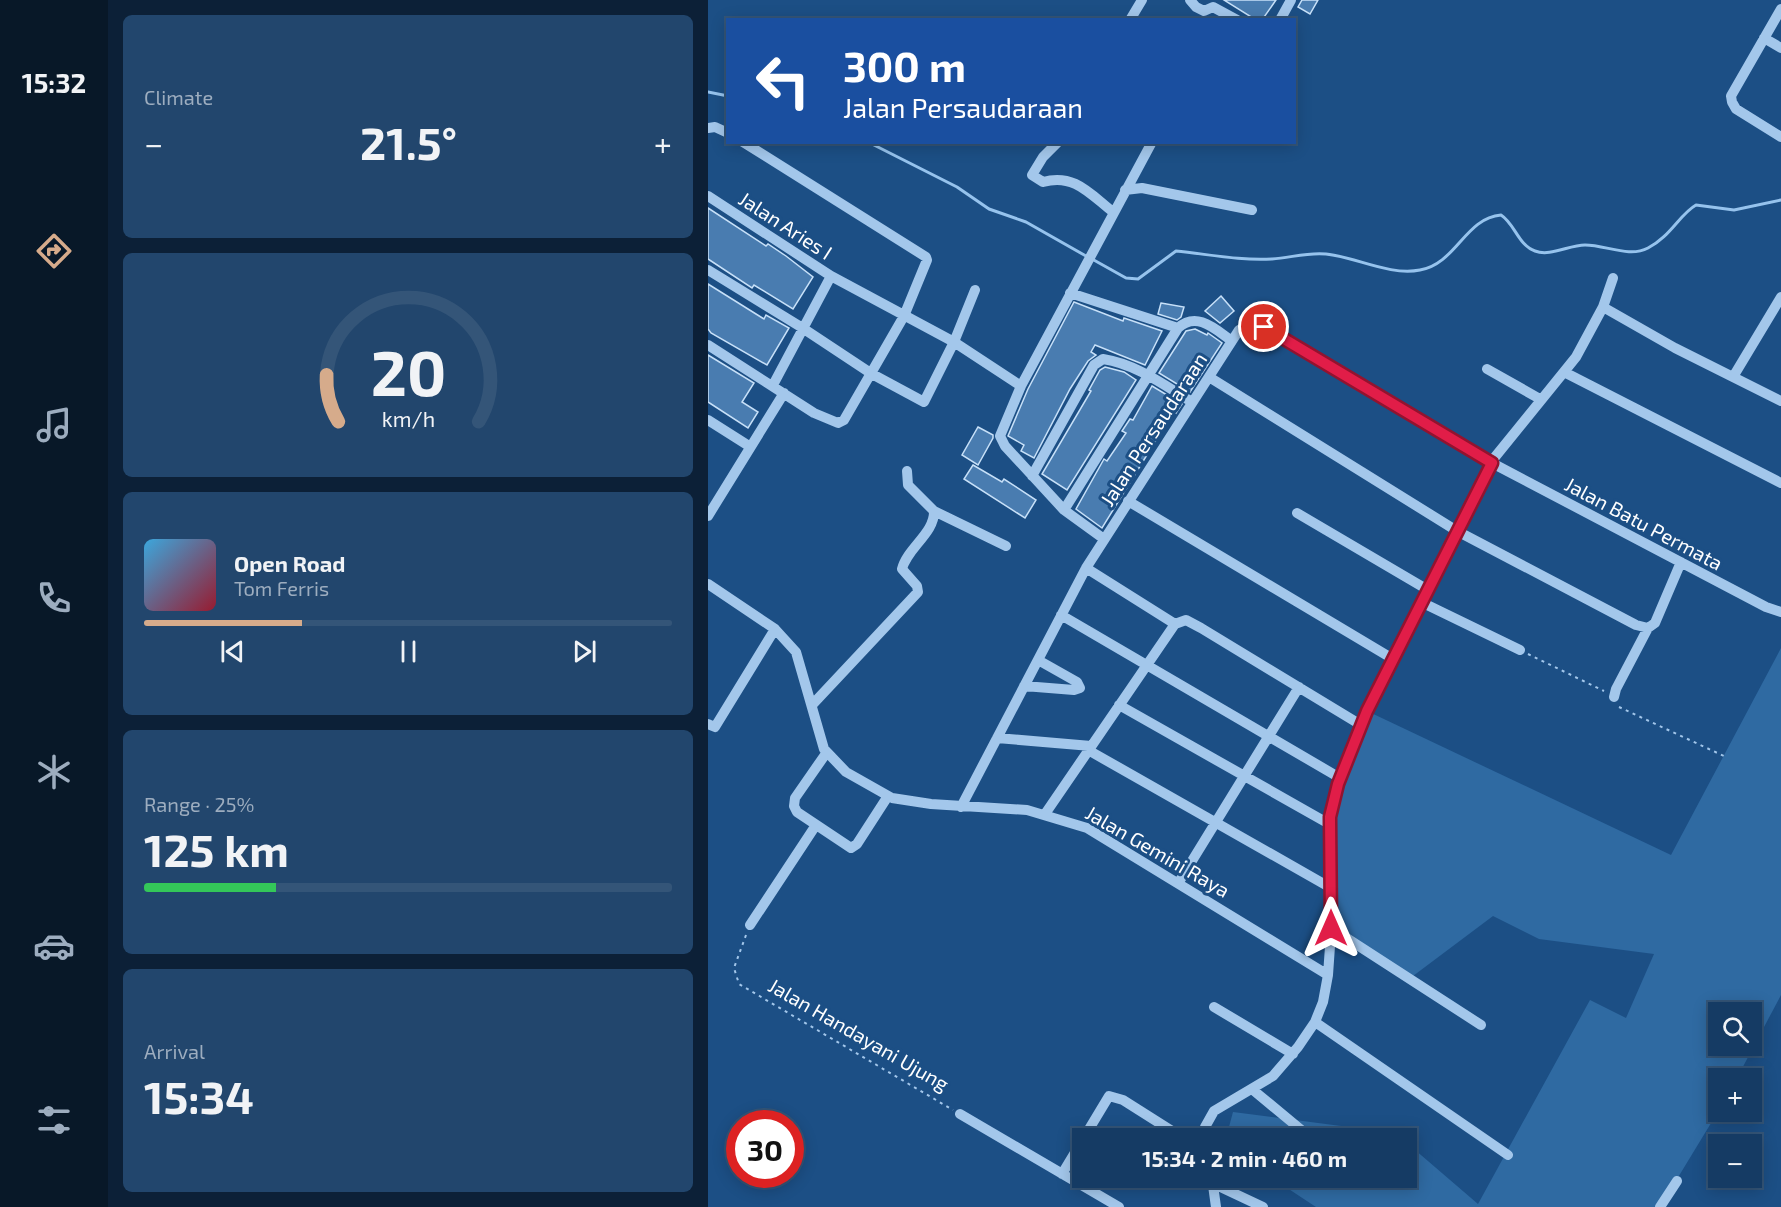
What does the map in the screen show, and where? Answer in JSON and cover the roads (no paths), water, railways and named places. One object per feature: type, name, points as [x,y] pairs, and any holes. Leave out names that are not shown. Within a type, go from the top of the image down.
[{"type":"street","points":[[1131,18],[1142,0]]},
{"type":"street","points":[[1190,0],[1204,11],[1216,4],[1234,18]]},
{"type":"street","points":[[1281,18],[1291,0]]},
{"type":"street","points":[[1781,9],[1734,89],[1731,102],[1736,109],[1781,137]]},
{"type":"street","points":[[1764,38],[1781,48]]},
{"type":"street","points":[[708,128],[715,127],[726,132]]},
{"type":"street","points":[[708,345],[814,413],[838,423],[844,420],[872,374],[904,315],[927,261],[926,257],[745,144]]},
{"type":"street","points":[[1056,144],[1043,157],[1032,175],[1043,182],[1055,178],[1068,179],[1113,212]]},
{"type":"street","points":[[1104,539],[1064,510],[1005,446],[1000,436],[1021,386],[1151,144]]},
{"type":"street","points":[[1125,190],[1142,188],[1252,210]]},
{"type":"street","name":"Jalan Aries I","points":[[708,196],[831,276],[801,327],[773,385]]},
{"type":"street","points":[[708,270],[872,374],[925,402],[954,342],[975,290]]},
{"type":"street","points":[[831,276],[954,342],[1021,386]]},
{"type":"street","points":[[1205,1128],[1214,1111],[1253,1090],[1273,1076],[1315,1022],[1323,1002],[1328,975],[1331,928],[1330,825],[1340,778],[1361,725],[1492,463],[1540,399],[1576,357],[1603,307],[1613,278]]},
{"type":"street","points":[[1071,292],[1178,328]]},
{"type":"street","points":[[1733,377],[1781,297]]},
{"type":"street","points":[[1603,307],[1654,337],[1781,401]]},
{"type":"street","points":[[1064,510],[1178,328],[1186,322],[1196,320],[1204,322],[1232,341]]},
{"type":"street","name":"Jalan Persaudaraan","points":[[961,807],[1086,568],[1239,330],[1251,323],[1264,327],[1492,463]]},
{"type":"street","points":[[1032,476],[1094,365],[1102,359],[1114,361],[1149,375],[1192,402]]},
{"type":"street","points":[[1487,369],[1540,399]]},
{"type":"street","points":[[1564,372],[1781,483]]},
{"type":"street","points":[[1209,376],[1457,531],[1636,625],[1648,628]]},
{"type":"street","points":[[708,516],[749,446],[784,393]]},
{"type":"street","points":[[708,420],[749,446]]},
{"type":"street","name":"Jalan Batu Permata","points":[[1492,463],[1766,607],[1781,612]]},
{"type":"street","points":[[907,471],[909,484],[934,511],[1006,546]]},
{"type":"street","points":[[1128,501],[1393,660]]},
{"type":"street","points":[[812,705],[918,592],[918,586],[902,569],[905,560],[930,525],[934,511]]},
{"type":"street","points":[[1297,513],[1428,590]]},
{"type":"street","points":[[1614,697],[1648,628],[1655,622],[1681,562]]},
{"type":"street","points":[[1086,568],[1175,624]]},
{"type":"street","name":"Jalan Gemini Raya","points":[[708,584],[775,629],[796,652],[827,752],[846,772],[888,796],[961,807],[1045,814],[1087,828],[1179,882],[1328,975]]},
{"type":"street","points":[[1421,602],[1520,650]]},
{"type":"street","points":[[1061,615],[1340,778]]},
{"type":"street","points":[[1045,814],[1175,624],[1188,621],[1361,725]]},
{"type":"street","points":[[708,724],[716,728],[775,629]]},
{"type":"street","points":[[1024,686],[1074,690],[1080,688],[1077,682],[1038,660]]},
{"type":"street","points":[[1179,882],[1299,687]]},
{"type":"street","points":[[1119,705],[1330,825]]},
{"type":"street","points":[[997,738],[1090,748],[1331,888]]},
{"type":"street","points":[[827,752],[794,802],[797,812],[846,846],[854,847],[888,796]]},
{"type":"street","points":[[750,925],[816,825]]},
{"type":"street","points":[[1331,928],[1481,1025]]},
{"type":"street","points":[[1214,1007],[1293,1053]]},
{"type":"street","points":[[1315,1022],[1508,1155]]},
{"type":"street","points":[[1253,1090],[1299,1128]]},
{"type":"street","points":[[1090,1128],[1109,1096],[1123,1100],[1167,1128]]},
{"type":"street","name":"Jalan Handayani Ujung","points":[[960,1114],[1119,1207]]},
{"type":"street","points":[[1062,1174],[1072,1157]]},
{"type":"street","points":[[1660,1207],[1677,1180]]},
{"type":"street","points":[[1213,1188],[1216,1207]]},
{"type":"street","points":[[1227,1188],[1263,1207]]},
{"type":"waterway","points":[[708,92],[726,96]]},
{"type":"waterway","points":[[872,144],[957,187],[989,209],[1026,222],[1086,256]]},
{"type":"waterway","points":[[1092,259],[1126,278],[1138,279],[1176,251],[1260,259],[1326,254],[1396,270],[1420,270],[1443,259],[1478,224],[1501,215],[1524,244],[1535,251],[1547,253],[1585,245],[1633,252],[1641,251],[1656,243],[1696,205],[1734,210],[1781,200]]}]
